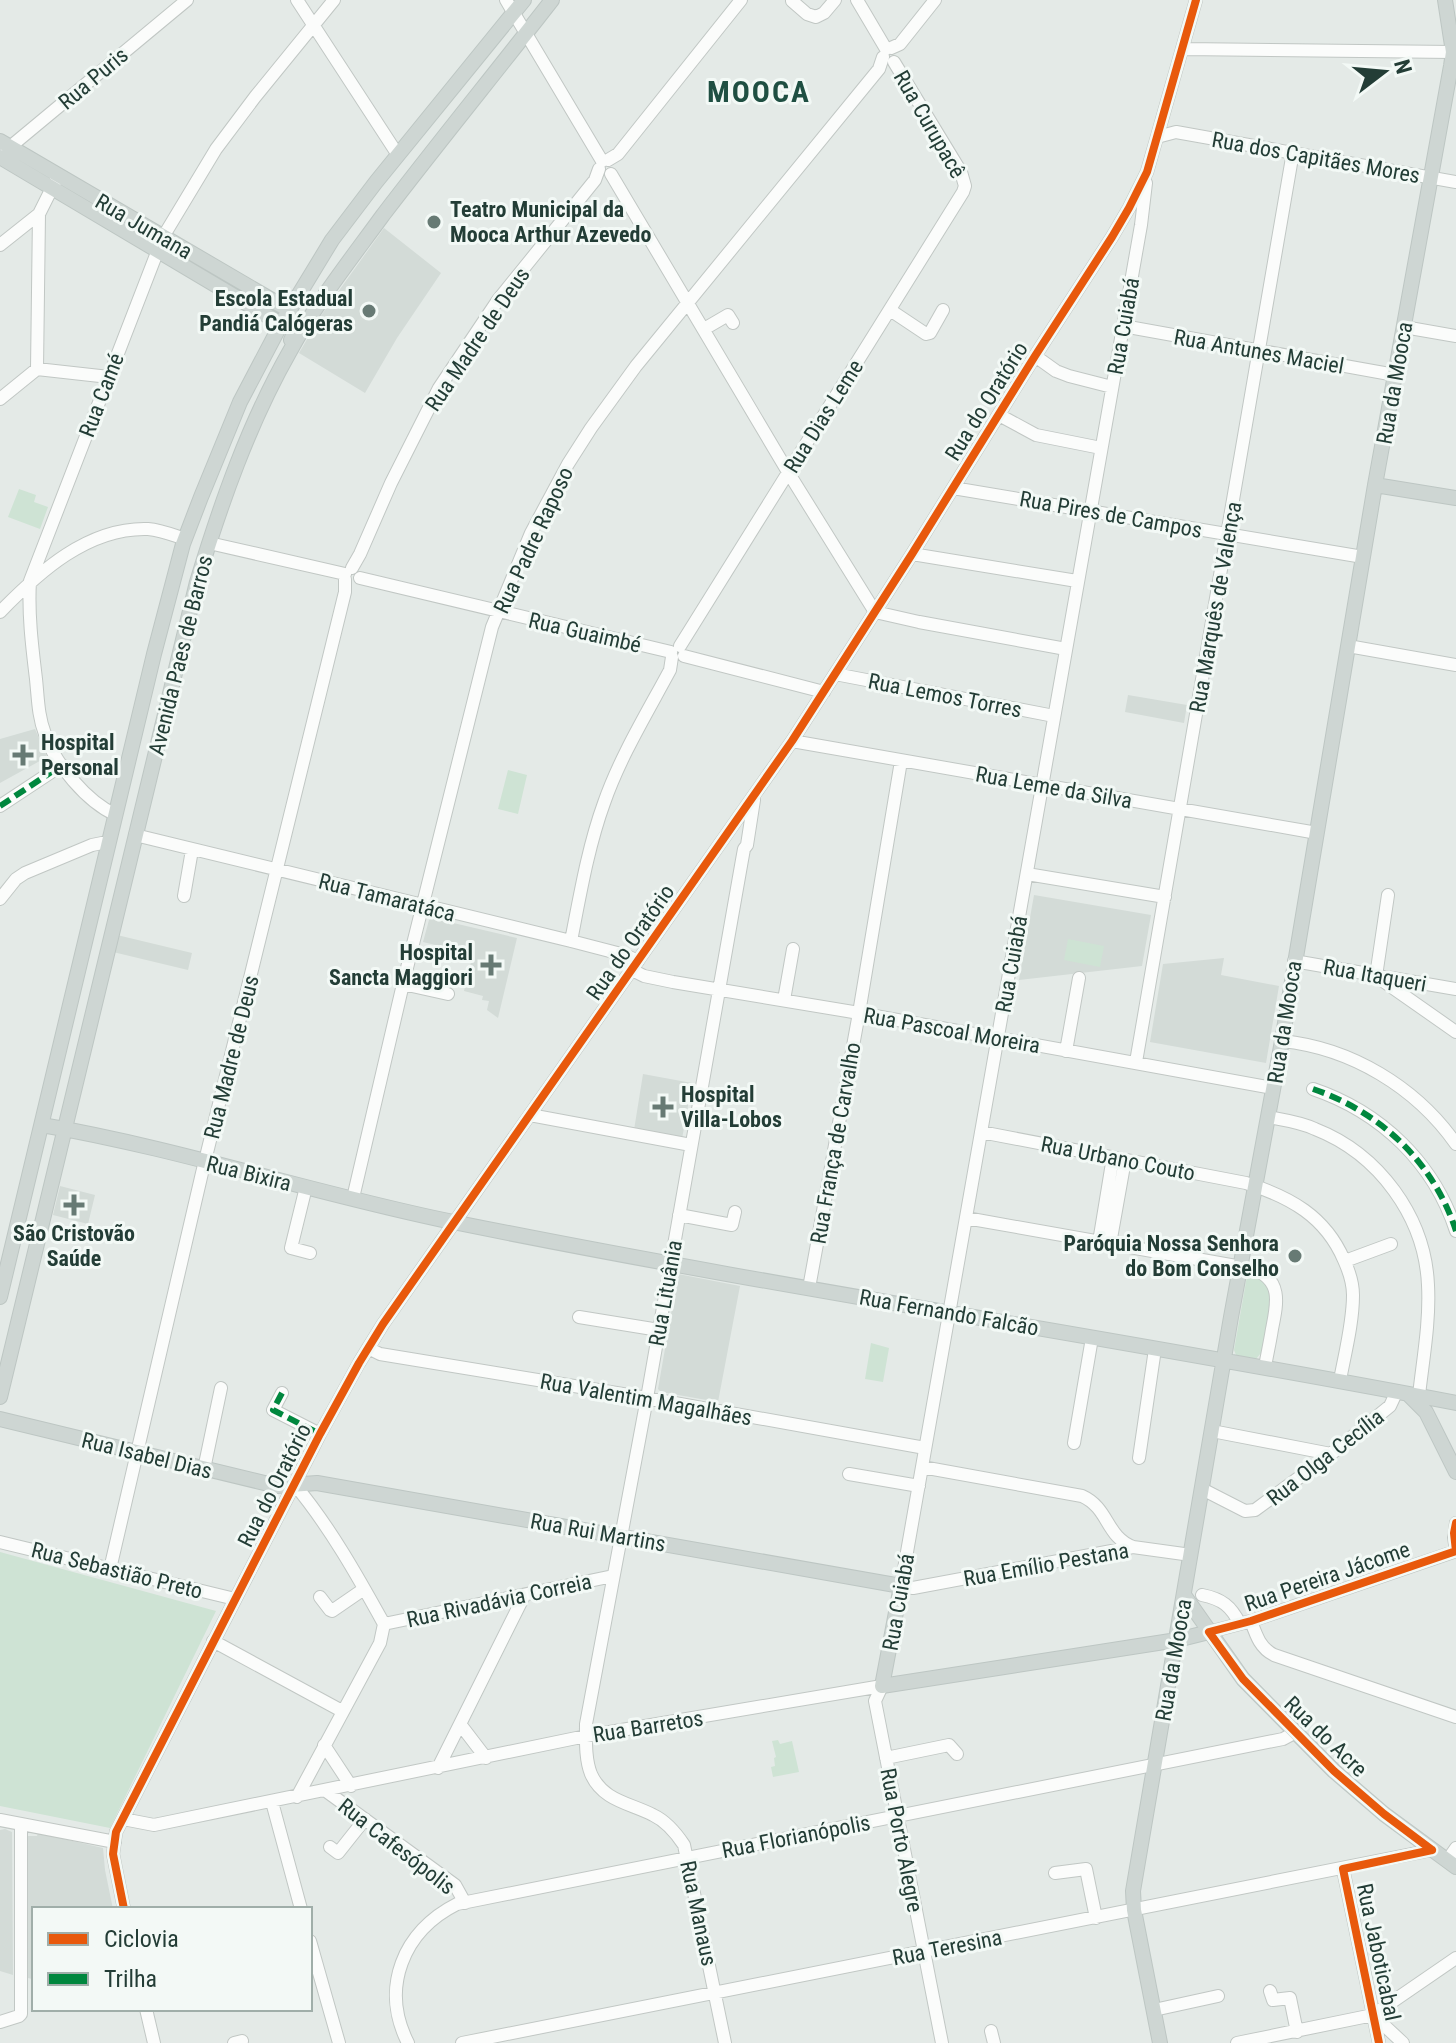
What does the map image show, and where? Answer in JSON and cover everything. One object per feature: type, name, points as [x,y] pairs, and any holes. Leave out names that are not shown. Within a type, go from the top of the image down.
[{"type":"main road","name":"Avenida Paes de Barros","points":[[0,1397],[197,582],[257,418],[309,319],[368,236],[552,0]]},
{"type":"main road","name":"Rua da Mooca","points":[[1160,2043],[1133,1891],[1223,1361],[1282,1041],[1375,485],[1453,52],[1445,0]]},
{"type":"main road","name":"Avenida Paes de Barros","points":[[0,1297],[154,654],[185,539],[240,402],[285,317],[332,240],[515,4]]},
{"type":"main road","name":"Rua Jumana","points":[[3,151],[285,317]]},
{"type":"main road","points":[[285,317],[297,324],[289,352]]},
{"type":"main road","points":[[1375,485],[1456,498]]},
{"type":"main road","points":[[132,753],[134,766],[120,822],[124,831],[135,835]]},
{"type":"main road","name":"Rua Bixira","points":[[42,1125],[455,1223]]},
{"type":"main road","name":"Rua Fernando Falcão","points":[[455,1223],[1450,1401]]},
{"type":"main road","points":[[1408,1393],[1423,1407],[1456,1472]]},
{"type":"main road","name":"Rua Fernando Falcão","points":[[1432,1425],[1430,1415],[1433,1406],[1450,1401]]},
{"type":"main road","name":"Rua Isabel Dias","points":[[0,1419],[277,1486],[295,1485]]},
{"type":"main road","name":"Rua Rui Martins","points":[[295,1485],[317,1483],[901,1586]]},
{"type":"main road","name":"Rua Cuiabá","points":[[882,1686],[901,1586]]},
{"type":"main road","name":"Rua do Acre","points":[[1184,1595],[1243,1679],[1344,1780],[1432,1850],[1453,1859]]},
{"type":"main road","name":"Rua Pereira Jácome","points":[[1177,1640],[1209,1632]]},
{"type":"main road","name":"Rua Barretos","points":[[882,1686],[1177,1640]]},
{"type":"street","name":"Rua Puris","points":[[3,151],[187,0]]},
{"type":"street","points":[[297,0],[398,155]]},
{"type":"street","name":"Rua Camé","points":[[116,815],[86,794],[51,748],[40,716],[29,606],[30,581],[160,243],[216,149],[334,0]]},
{"type":"street","name":"Rua Madre de Deus","points":[[110,1569],[205,1162],[360,554],[391,483],[439,388],[498,300],[741,0]]},
{"type":"street","points":[[792,1],[807,14],[816,17],[835,0]]},
{"type":"street","name":"Rua Curupacê","points":[[857,0],[961,172],[965,186]]},
{"type":"street","name":"Rua Padre Raposo","points":[[353,1198],[492,627],[531,533],[568,464],[636,366],[935,0]]},
{"type":"street","name":"Rua do Oratório","points":[[124,1907],[113,1854],[116,1832],[320,1434],[368,1348],[792,741],[1122,221],[1147,172],[1196,0]]},
{"type":"street","points":[[515,4],[527,32],[788,472],[875,612],[1066,649]]},
{"type":"street","points":[[1182,49],[1453,52]]},
{"type":"street","points":[[1163,115],[1176,132]]},
{"type":"street","name":"Rua dos Capitães Mores","points":[[1157,137],[1176,132],[1456,182]]},
{"type":"street","name":"Rua Marquês de Valença","points":[[1136,1062],[1293,152]]},
{"type":"street","name":"Rua Cuiabá","points":[[901,1586],[1141,225],[1147,172]]},
{"type":"street","points":[[0,245],[39,214],[56,182]]},
{"type":"street","name":"Rua Dias Leme","points":[[571,941],[583,881],[605,801],[676,657],[965,186]]},
{"type":"street","points":[[1129,208],[1141,225]]},
{"type":"street","points":[[37,369],[39,214]]},
{"type":"street","points":[[1122,221],[1131,229],[1137,242]]},
{"type":"street","points":[[890,310],[926,334],[930,333],[943,310]]},
{"type":"street","points":[[704,329],[728,315],[733,323]]},
{"type":"street","name":"Rua Antunes Maciel","points":[[1123,326],[1395,375]]},
{"type":"street","points":[[1404,327],[1456,336]]},
{"type":"street","points":[[1035,356],[1056,371],[1112,387]]},
{"type":"street","points":[[0,399],[37,369],[109,377]]},
{"type":"street","points":[[999,415],[1036,435],[1101,448]]},
{"type":"street","name":"Rua Pires de Campos","points":[[953,488],[1363,557]]},
{"type":"street","points":[[0,612],[30,581],[68,553],[101,538],[151,529],[185,539]]},
{"type":"street","name":"Rua Guaimbé","points":[[209,543],[824,692]]},
{"type":"street","points":[[912,554],[1077,581]]},
{"type":"street","points":[[1348,646],[1456,665]]},
{"type":"street","name":"Rua Lemos Torres","points":[[835,674],[1054,716]]},
{"type":"street","name":"Rua Leme da Silva","points":[[792,741],[1317,833]]},
{"type":"street","name":"Rua França de Carvalho","points":[[809,1288],[901,761]]},
{"type":"street","points":[[0,806],[62,765]]},
{"type":"street","name":"Rua Lituânia","points":[[586,1736],[587,1716],[755,795]]},
{"type":"street","points":[[744,849],[735,824],[746,826],[749,835]]},
{"type":"street","name":"Rua Tamaratáca","points":[[135,835],[625,955],[635,965]]},
{"type":"street","points":[[0,899],[25,873],[92,845],[109,844]]},
{"type":"street","points":[[184,896],[192,850]]},
{"type":"street","points":[[1027,874],[1165,897]]},
{"type":"street","points":[[1388,895],[1376,976],[1456,1032]]},
{"type":"street","points":[[784,1000],[793,949]]},
{"type":"street","name":"Rua Itaqueri","points":[[1294,961],[1456,989]]},
{"type":"street","name":"Rua Pascoal Moreira","points":[[635,965],[644,976],[1273,1088]]},
{"type":"street","points":[[1066,1051],[1079,978]]},
{"type":"street","points":[[403,984],[448,994]]},
{"type":"street","points":[[1282,1041],[1330,1050],[1376,1072],[1420,1104],[1456,1144]]},
{"type":"street","points":[[1313,1089],[1364,1112],[1394,1134],[1433,1180],[1456,1231]]},
{"type":"street","points":[[530,1115],[691,1145]]},
{"type":"street","points":[[1268,1117],[1302,1124],[1338,1140],[1374,1167],[1395,1190],[1408,1211],[1422,1248],[1428,1285],[1428,1314],[1408,1393]]},
{"type":"street","name":"Rua Urbano Couto","points":[[981,1132],[1255,1186],[1293,1203],[1325,1226],[1345,1261],[1350,1277],[1353,1296],[1340,1380]]},
{"type":"street","points":[[1105,1243],[1119,1158]]},
{"type":"street","points":[[306,1187],[291,1248],[310,1253]]},
{"type":"street","points":[[679,1215],[732,1225],[735,1212]]},
{"type":"street","points":[[966,1218],[1262,1273],[1270,1280],[1277,1302],[1265,1367]]},
{"type":"street","points":[[1345,1261],[1391,1244]]},
{"type":"street","points":[[579,1317],[659,1330]]},
{"type":"street","points":[[1074,1443],[1092,1338]]},
{"type":"street","name":"Rua Valentim Magalhães","points":[[368,1348],[380,1354],[925,1448]]},
{"type":"street","points":[[1139,1458],[1155,1349]]},
{"type":"street","points":[[204,1469],[221,1388]]},
{"type":"street","points":[[282,1393],[273,1410],[320,1434]]},
{"type":"street","name":"Rua Olga Cecília","points":[[1202,1489],[1242,1510],[1252,1511],[1286,1489],[1408,1393]]},
{"type":"street","points":[[1212,1431],[1331,1454]]},
{"type":"street","points":[[922,1467],[1082,1496],[1098,1507],[1111,1530],[1123,1543],[1133,1547]]},
{"type":"street","points":[[849,1474],[919,1486]]},
{"type":"street","points":[[295,1485],[384,1624],[380,1643],[297,1797]]},
{"type":"street","points":[[1456,1523],[1456,1551]]},
{"type":"street","points":[[1100,1554],[1111,1530]]},
{"type":"street","name":"Rua Sebastião Preto","points":[[0,1542],[235,1599]]},
{"type":"street","name":"Rua Emílio Pestana","points":[[901,1586],[913,1588],[1133,1547],[1191,1555]]},
{"type":"street","name":"Rua Pereira Jácome","points":[[1209,1632],[1246,1623],[1456,1551]]},
{"type":"street","name":"Rua Rivadávia Correia","points":[[384,1624],[613,1576]]},
{"type":"street","points":[[320,1597],[332,1611],[364,1589]]},
{"type":"street","name":"Rua Pereira Jácome","points":[[1202,1595],[1226,1603],[1246,1623]]},
{"type":"street","points":[[438,1768],[524,1596]]},
{"type":"street","points":[[1246,1623],[1268,1652],[1274,1655],[1456,1717]]},
{"type":"street","points":[[213,1641],[342,1711]]},
{"type":"street","name":"Rua Barretos","points":[[123,1819],[154,1825],[586,1736],[882,1686]]},
{"type":"street","name":"Rua Porto Alegre","points":[[882,1686],[875,1701],[942,2043]]},
{"type":"street","points":[[460,1724],[486,1758]]},
{"type":"street","name":"Rua Florianópolis","points":[[408,2043],[402,2029],[398,1972],[415,1937],[441,1912],[457,1904],[1283,1739],[1296,1732]]},
{"type":"street","name":"Rua Manaus","points":[[586,1736],[592,1775],[603,1791],[652,1815],[677,1834],[684,1845],[725,2043]]},
{"type":"street","points":[[324,1745],[351,1786]]},
{"type":"street","points":[[886,1758],[949,1745],[957,1754]]},
{"type":"street","name":"Rua Cafesópolis","points":[[326,1791],[455,1885],[465,1903]]},
{"type":"street","points":[[272,1802],[300,1907]]},
{"type":"street","points":[[330,1847],[338,1853],[365,1819]]},
{"type":"street","points":[[0,1820],[115,1842]]},
{"type":"street","points":[[0,2022],[21,2014],[21,1824]]},
{"type":"street","name":"Rua Teresina","points":[[462,2043],[1432,1850]]},
{"type":"street","points":[[1055,1873],[1086,1869],[1096,1918]]},
{"type":"street","name":"Rua Jaboticabal","points":[[1343,1869],[1379,2043]]},
{"type":"street","points":[[312,1948],[339,2043]]},
{"type":"street","points":[[1237,2043],[1373,2015],[1456,1958]]},
{"type":"street","points":[[1270,1991],[1273,2000],[1290,1998],[1297,2032]]},
{"type":"street","points":[[1154,2010],[1218,1996]]},
{"type":"street","points":[[146,2011],[154,2043]]},
{"type":"street","points":[[1373,2015],[1403,2043]]},
{"type":"shaded area","name":"Escola Estadual Pandiá Calógeras","points":[[384,228],[441,273],[365,393],[299,353],[320,317]]},
{"type":"shaded area","points":[[1128,695],[1187,705],[1184,723],[1125,712]]},
{"type":"shaded area","name":"Hospital Personal","points":[[35,729],[47,757],[0,783],[0,739]]},
{"type":"shaded area","points":[[1034,895],[1151,915],[1142,966],[1019,980]]},
{"type":"shaded area","name":"Hospital Sancta Maggiori","points":[[432,918],[517,938],[498,1018],[487,1010],[489,1001],[482,1000],[483,996],[464,991],[473,954],[423,942]]},
{"type":"shaded area","points":[[117,935],[192,953],[188,970],[113,952]]},
{"type":"shaded area","points":[[1224,958],[1221,975],[1279,986],[1266,1063],[1150,1042],[1163,964]]},
{"type":"shaded area","name":"Hospital Villa-Lobos","points":[[643,1074],[692,1083],[682,1139],[634,1130]]},
{"type":"shaded area","name":"São Cristovão Saúde","points":[[60,1186],[95,1195],[88,1224],[53,1215]]},
{"type":"shaded area","points":[[678,1274],[740,1286],[718,1402],[658,1389]]},
{"type":"shaded area","points":[[0,1830],[12,1832],[13,1975],[0,1971]]},
{"type":"shaded area","points":[[38,1833],[103,1848],[113,1907],[32,1907],[32,1979],[28,1978],[27,1836],[37,1836]]},
{"type":"green space","points":[[19,489],[36,495],[34,502],[48,507],[40,529],[8,517]]},
{"type":"green space","points":[[508,770],[527,775],[518,814],[498,809]]},
{"type":"green space","points":[[1068,939],[1104,946],[1100,967],[1064,960]]},
{"type":"green space","points":[[1247,1276],[1267,1286],[1270,1300],[1261,1353],[1256,1359],[1236,1355],[1234,1350]]},
{"type":"green space","points":[[871,1343],[889,1348],[883,1382],[865,1379]]},
{"type":"green space","points":[[0,1552],[216,1611],[110,1828],[0,1806]]},
{"type":"green space","points":[[778,1740],[780,1744],[792,1741],[799,1772],[773,1777],[771,1767],[775,1766],[776,1757],[772,1741]]},
{"type":"marked path","points":[[0,806],[62,765]]},
{"type":"marked path","points":[[1313,1089],[1361,1111],[1402,1143],[1434,1183],[1456,1231]]},
{"type":"marked path","points":[[282,1393],[273,1410],[320,1434]]},
{"type":"cycle path","points":[[124,1907],[113,1854],[116,1832],[359,1363],[383,1324],[792,741],[1112,237],[1147,172],[1196,0]]},
{"type":"cycle path","points":[[1432,1850],[1334,1771],[1243,1679],[1209,1632],[1251,1621],[1456,1551],[1456,1523]]},
{"type":"cycle path","points":[[1379,2043],[1343,1869],[1432,1850]]},
{"type":"place","name":"Teatro Municipal da Mooca Arthur Azevedo","points":[[434,222]]},
{"type":"place","name":"Escola Estadual Pandiá Calógeras","points":[[369,311]]},
{"type":"place","name":"Hospital Personal","points":[[23,755]]},
{"type":"place","name":"Hospital Sancta Maggiori","points":[[491,965]]},
{"type":"place","name":"Hospital Villa-Lobos","points":[[663,1107]]},
{"type":"place","name":"São Cristovão Saúde","points":[[74,1205]]},
{"type":"place","name":"Paróquia Nossa Senhora do Bom Conselho","points":[[1295,1256]]},
{"type":"district","name":"MOOCA","points":[[759,92]]}]
